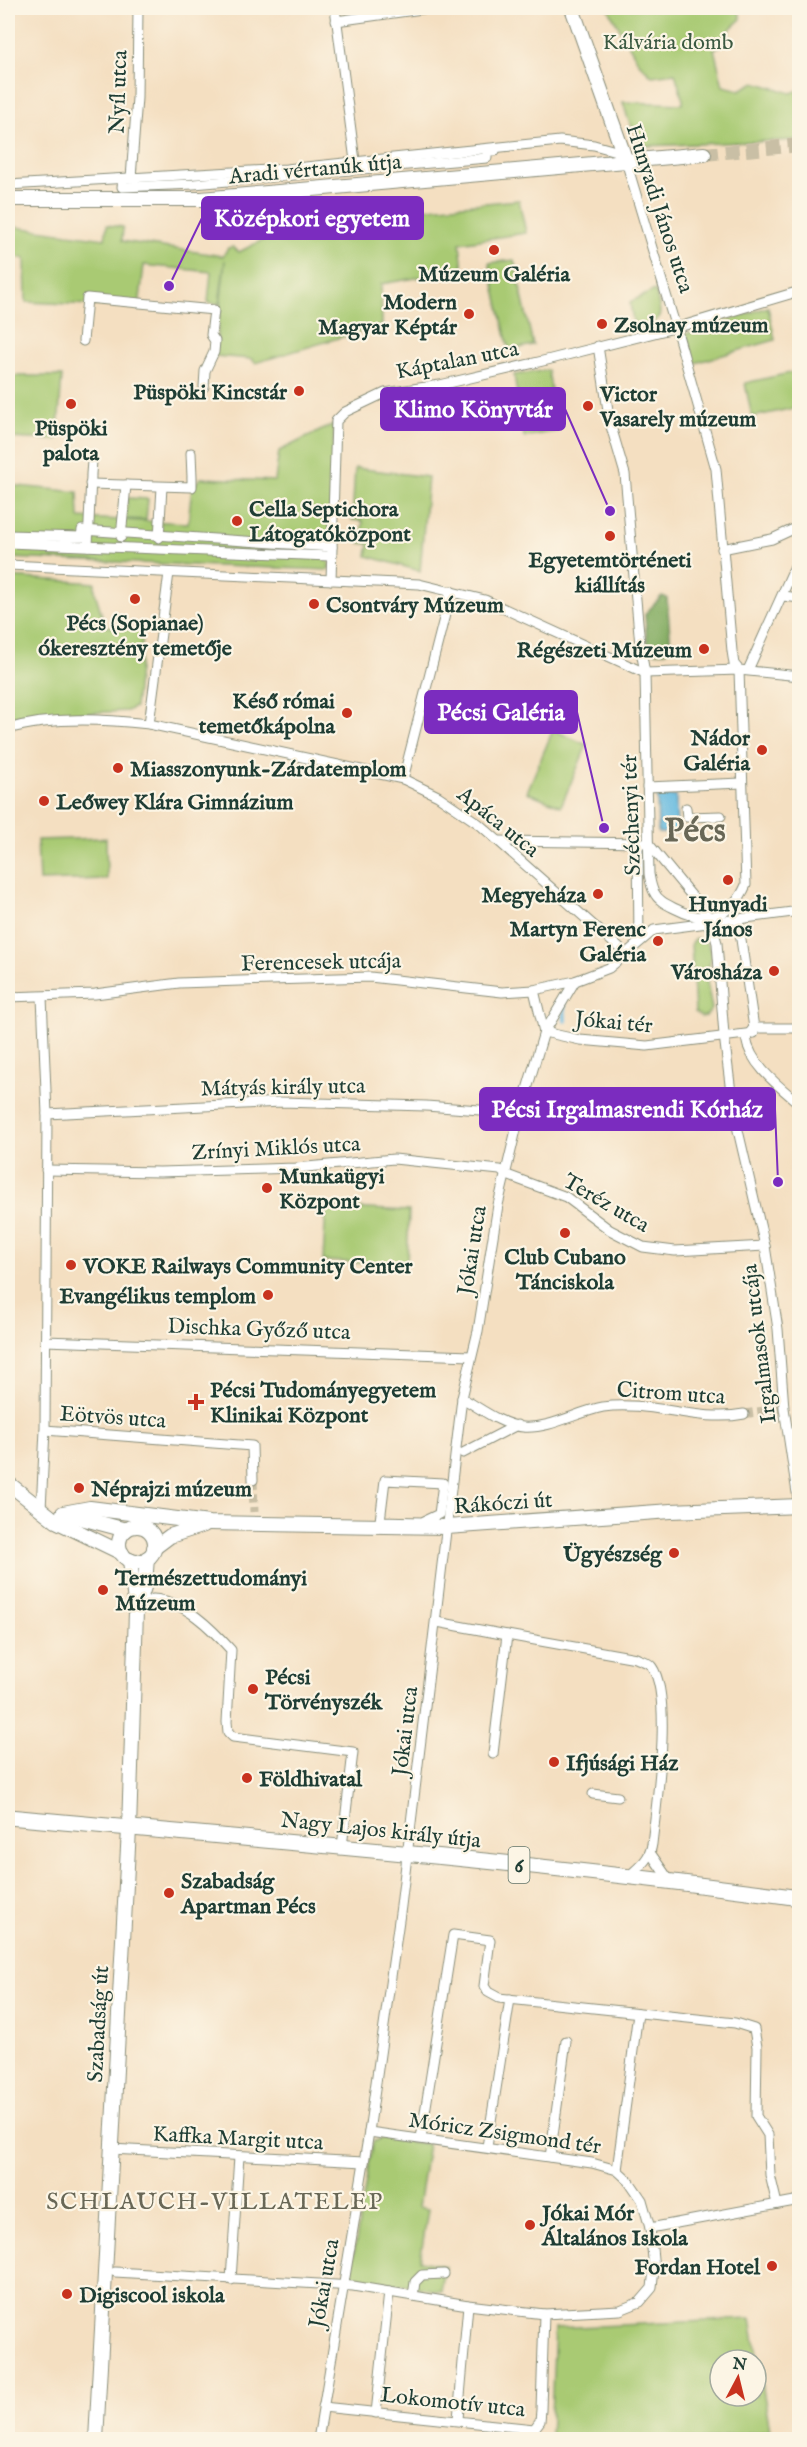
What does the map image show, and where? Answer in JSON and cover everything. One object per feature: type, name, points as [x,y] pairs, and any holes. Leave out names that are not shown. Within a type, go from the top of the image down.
[{"type":"main road","name":"6","points":[[8,1817],[129,1829]]},
{"type":"main road","name":"Nagy Lajos király útja","points":[[129,1829],[342,1846],[669,1880],[800,1898]]},
{"type":"street","name":"Nyíl utca","points":[[127,179],[137,98],[138,8]]},
{"type":"street","points":[[335,8],[355,162]]},
{"type":"street","points":[[336,21],[429,8]]},
{"type":"street","name":"Hunyadi János utca","points":[[572,8],[624,157],[716,470],[732,651],[734,664],[744,670]]},
{"type":"street","name":"Aradi vértanúk útja","points":[[8,184],[127,179],[355,162],[560,141],[602,147],[624,157]]},
{"type":"street","points":[[127,179],[122,187],[194,184],[487,158],[487,152],[559,146],[602,147]]},
{"type":"street","points":[[624,157],[704,154]]},
{"type":"street","name":"Aradi vértanúk útja","points":[[8,199],[201,199],[624,157]]},
{"type":"street","name":"Káptalan utca","points":[[331,580],[336,421],[345,412],[386,393],[459,380],[676,328],[800,291]]},
{"type":"street","points":[[83,341],[87,298],[214,310],[211,335],[215,341],[214,352],[205,371],[204,387]]},
{"type":"street","name":"Széchenyi tér","points":[[598,346],[610,423],[625,474],[640,645],[645,673],[649,874],[654,893],[663,903],[684,913],[710,920]]},
{"type":"street","points":[[91,478],[126,485],[192,487],[191,453]]},
{"type":"street","points":[[88,546],[92,461]]},
{"type":"street","points":[[121,547],[126,485]]},
{"type":"street","points":[[158,549],[162,487]]},
{"type":"street","points":[[722,549],[772,539],[800,526]]},
{"type":"street","points":[[8,535],[81,537],[82,530],[88,530],[331,552]]},
{"type":"street","points":[[8,543],[158,549],[331,552]]},
{"type":"street","points":[[710,920],[735,906],[746,885],[741,815],[744,670],[783,596],[800,555]]},
{"type":"street","points":[[8,565],[411,583],[485,600],[645,673],[744,670],[800,676]]},
{"type":"street","points":[[148,724],[169,573]]},
{"type":"street","points":[[403,779],[451,591]]},
{"type":"street","points":[[783,596],[800,598]]},
{"type":"street","name":"Apáca utca","points":[[8,729],[49,723],[100,720],[148,724],[403,779],[438,796],[498,840],[626,954]]},
{"type":"street","points":[[647,787],[685,789],[742,783]]},
{"type":"street","points":[[686,808],[687,818],[706,812],[721,816]]},
{"type":"street","points":[[498,840],[648,843],[710,920],[717,943],[724,1035]]},
{"type":"street","points":[[638,842],[639,942]]},
{"type":"street","points":[[710,920],[738,919],[800,910]]},
{"type":"street","points":[[738,919],[752,1031],[747,1045],[769,1077],[800,1104]]},
{"type":"street","name":"Ferencesek utcája","points":[[8,997],[42,997],[179,983],[370,977],[502,992],[534,990],[575,981],[609,968],[654,930],[710,920]]},
{"type":"street","name":"Jókai utca","points":[[318,2439],[369,2132],[408,1854],[462,1398],[505,1174],[520,1113],[542,1037],[575,981]]},
{"type":"street","name":"Jókai tér","points":[[534,990],[542,1037],[647,1046],[752,1031],[800,1028]]},
{"type":"street","points":[[41,1509],[45,1430],[46,1170],[42,997]]},
{"type":"street","name":"Irgalmasok utcája","points":[[724,1035],[733,1108],[765,1246],[778,1329],[784,1408],[799,1506]]},
{"type":"street","name":"Mátyás király utca","points":[[46,1114],[281,1102],[426,1106],[520,1113]]},
{"type":"street","name":"Zrínyi Miklós utca","points":[[46,1170],[160,1172],[285,1168],[394,1159],[500,1170],[505,1174]]},
{"type":"street","name":"Teréz utca","points":[[505,1174],[566,1197],[610,1230],[644,1247],[675,1251],[765,1246]]},
{"type":"street","name":"Dischka Győző utca","points":[[45,1341],[471,1356]]},
{"type":"street","name":"Citrom utca","points":[[462,1398],[490,1415],[517,1425],[541,1426],[606,1407],[663,1408],[708,1415],[744,1414]]},
{"type":"street","points":[[463,1453],[517,1425]]},
{"type":"street","name":"Eötvös utca","points":[[45,1430],[252,1446],[253,1480]]},
{"type":"street","points":[[385,1480],[442,1483],[439,1514],[422,1522],[380,1521],[385,1480]]},
{"type":"street","name":"Rákóczi út","points":[[8,1483],[41,1509],[76,1532],[126,1557]]},
{"type":"street","points":[[799,1506],[800,1516]]},
{"type":"street","name":"Rákóczi út","points":[[63,1513],[103,1509],[209,1523],[254,1519],[447,1527],[671,1511],[799,1506]]},
{"type":"street","name":"Rákóczi út","points":[[41,1509],[126,1530]]},
{"type":"street","name":"Rákóczi út","points":[[147,1529],[191,1521]]},
{"type":"street","name":"Rákóczi út","points":[[151,1553],[170,1536],[209,1523]]},
{"type":"street","points":[[136,1526],[147,1529],[153,1537],[151,1553],[126,1557],[119,1541],[126,1530],[136,1526]]},
{"type":"street","name":"Szabadság út","points":[[136,1611],[145,1584],[151,1553]]},
{"type":"street","name":"Szabadság út","points":[[96,2439],[129,1829],[136,1611],[126,1557]]},
{"type":"street","points":[[136,1611],[153,1599],[176,1604],[215,1632],[231,1650],[227,1722],[228,1732],[233,1737],[353,1752],[342,1846]]},
{"type":"street","points":[[437,1622],[636,1659],[651,1664],[657,1675],[660,1701],[661,1766],[651,1854],[629,1876]]},
{"type":"street","points":[[493,1755],[507,1635]]},
{"type":"street","points":[[593,1794],[618,1797]]},
{"type":"street","points":[[651,1854],[669,1880]]},
{"type":"street","points":[[421,2138],[453,1935],[490,1940],[484,1986],[494,1996],[735,2023],[754,2029],[757,2048],[756,2116],[768,2135],[770,2175],[777,2204]]},
{"type":"street","points":[[488,2147],[510,1999]]},
{"type":"street","points":[[616,2170],[638,2013]]},
{"type":"street","points":[[550,2157],[566,2041]]},
{"type":"street","name":"Móricz Zsigmond tér","points":[[115,2272],[342,2285],[468,2305],[544,2314],[607,2312],[640,2302],[652,2288],[650,2228],[642,2200],[629,2181],[616,2170],[592,2163],[488,2147],[369,2132]]},
{"type":"street","name":"Kaffka Margit utca","points":[[110,2149],[364,2162]]},
{"type":"street","points":[[231,2280],[239,2156]]},
{"type":"street","points":[[650,2228],[800,2200]]},
{"type":"street","points":[[413,2296],[415,2282],[423,2275],[444,2274]]},
{"type":"street","points":[[376,2413],[389,2292]]},
{"type":"street","points":[[458,2420],[468,2305]]},
{"type":"street","name":"Lokomotív utca","points":[[323,2407],[534,2429],[538,2426],[544,2314]]},
{"type":"green space","name":"Kálvária domb","points":[[608,8],[738,8],[741,19],[731,28],[724,44],[714,49],[723,86],[740,90],[755,82],[791,93],[799,90],[799,140],[643,146],[628,119],[623,102],[683,104],[683,100],[675,73],[652,76],[639,63]]},
{"type":"green space","points":[[519,200],[526,233],[460,243],[463,270],[381,284],[382,325],[255,363],[252,359],[215,356],[225,260],[219,304],[208,303],[211,272],[144,265],[139,307],[26,302],[25,258],[8,257],[8,226],[105,239],[107,225],[123,227],[122,241],[223,256],[228,248],[233,247],[239,252],[304,219]]},
{"type":"green space","points":[[514,260],[533,345],[509,350],[489,263]]},
{"type":"green space","points":[[655,290],[659,317],[656,321],[634,328],[630,302]]},
{"type":"green space","points":[[768,307],[775,340],[695,363],[686,334]]},
{"type":"green space","points":[[548,370],[558,431],[524,437],[514,375]]},
{"type":"green space","points":[[799,371],[799,407],[752,417],[745,383]]},
{"type":"green space","points":[[8,376],[62,376],[57,440],[8,438]]},
{"type":"green space","points":[[334,424],[329,570],[8,558],[8,485],[78,492],[79,518],[188,523],[192,487],[201,478],[275,481],[279,451]]},
{"type":"green space","points":[[355,468],[428,477],[420,571],[367,556],[369,544],[360,543],[363,521],[352,520]]},
{"type":"green space","points":[[127,498],[148,499],[146,520],[126,519]]},
{"type":"green space","points":[[8,577],[95,583],[95,592],[105,626],[143,631],[135,707],[127,711],[8,717]]},
{"type":"green space","points":[[662,596],[667,598],[671,647],[666,652],[655,652],[647,644],[645,614]]},
{"type":"green space","points":[[553,730],[587,745],[561,806],[527,792]]},
{"type":"green space","points":[[106,838],[107,879],[39,881],[37,840]]},
{"type":"green space","points":[[695,939],[703,940],[708,945],[711,954],[707,982],[712,1009],[706,1016],[701,1017],[695,1012],[691,943]]},
{"type":"green space","points":[[326,1207],[409,1211],[407,1265],[323,1261]]},
{"type":"green space","points":[[383,2138],[428,2144],[418,2207],[428,2209],[420,2261],[445,2266],[441,2291],[350,2277],[372,2145],[374,2141]]},
{"type":"green space","points":[[751,2319],[756,2348],[708,2348],[708,2408],[766,2408],[770,2430],[699,2440],[550,2439],[555,2328]]},
{"type":"water","points":[[657,796],[676,796],[677,833],[658,833]]},
{"type":"waterway","points":[[564,1004],[565,1021]]},
{"type":"tunnel","points":[[704,154],[800,145]]},
{"type":"tunnel","points":[[744,1414],[784,1408]]},
{"type":"tunnel","points":[[253,1480],[254,1512]]},
{"type":"place","name":"Múzeum Galéria","points":[[494,250]]},
{"type":"place","name":"Középkori egyetem","points":[[169,286]]},
{"type":"place","name":"Modern Magyar Képtár","points":[[469,314]]},
{"type":"place","name":"Zsolnay múzeum","points":[[602,324]]},
{"type":"place","name":"Püspöki Kincstár","points":[[299,391]]},
{"type":"place","name":"Püspöki palota","points":[[71,404]]},
{"type":"place","name":"Victor Vasarely múzeum","points":[[588,406]]},
{"type":"place","name":"Klimo Könyvtár","points":[[610,511]]},
{"type":"place","name":"Cella Septichora Látogatóközpont","points":[[237,521]]},
{"type":"place","name":"Egyetemtörténeti kiállítás","points":[[610,536]]},
{"type":"place","name":"Pécs (Sopianae) ókeresztény temetője","points":[[135,599]]},
{"type":"place","name":"Csontváry Múzeum","points":[[314,604]]},
{"type":"place","name":"Régészeti Múzeum","points":[[704,649]]},
{"type":"place","name":"Késő római temetőkápolna","points":[[347,713]]},
{"type":"place","name":"Nádor Galéria","points":[[762,750]]},
{"type":"place","name":"Miasszonyunk-Zárdatemplom","points":[[118,768]]},
{"type":"place","name":"Leőwey Klára Gimnázium","points":[[44,801]]},
{"type":"place","name":"Pécsi Galéria","points":[[604,828]]},
{"type":"place","name":"Hunyadi János","points":[[728,880]]},
{"type":"place","name":"Megyeháza","points":[[598,894]]},
{"type":"place","name":"Martyn Ferenc Galéria","points":[[658,941]]},
{"type":"place","name":"Városháza","points":[[774,971]]},
{"type":"place","name":"Pécsi Irgalmasrendi Kórház","points":[[778,1182]]},
{"type":"place","name":"Munkaügyi Központ","points":[[267,1188]]},
{"type":"place","name":"Club Cubano Tánciskola","points":[[565,1233]]},
{"type":"place","name":"VOKE Railways Community Center","points":[[71,1265]]},
{"type":"place","name":"Evangélikus templom","points":[[268,1295]]},
{"type":"place","name":"Pécsi Tudományegyetem Klinikai Központ","points":[[196,1402]]},
{"type":"place","name":"Néprajzi múzeum","points":[[79,1488]]},
{"type":"place","name":"Ügyészség","points":[[674,1553]]},
{"type":"place","name":"Természettudományi Múzeum","points":[[103,1590]]},
{"type":"place","name":"Pécsi Törvényszék","points":[[253,1689]]},
{"type":"place","name":"Ifjúsági Ház","points":[[554,1762]]},
{"type":"place","name":"Földhivatal","points":[[247,1778]]},
{"type":"place","name":"Szabadság Apartman Pécs","points":[[169,1893]]},
{"type":"place","name":"Jókai Mór Általános Iskola","points":[[530,2225]]},
{"type":"place","name":"Fordan Hotel","points":[[772,2266]]},
{"type":"place","name":"Digiscool iskola","points":[[67,2294]]},
{"type":"district","name":"Pécs","points":[[695,829]]},
{"type":"district","name":"SCHLAUCH-VILLATELEP","points":[[215,2201]]}]
